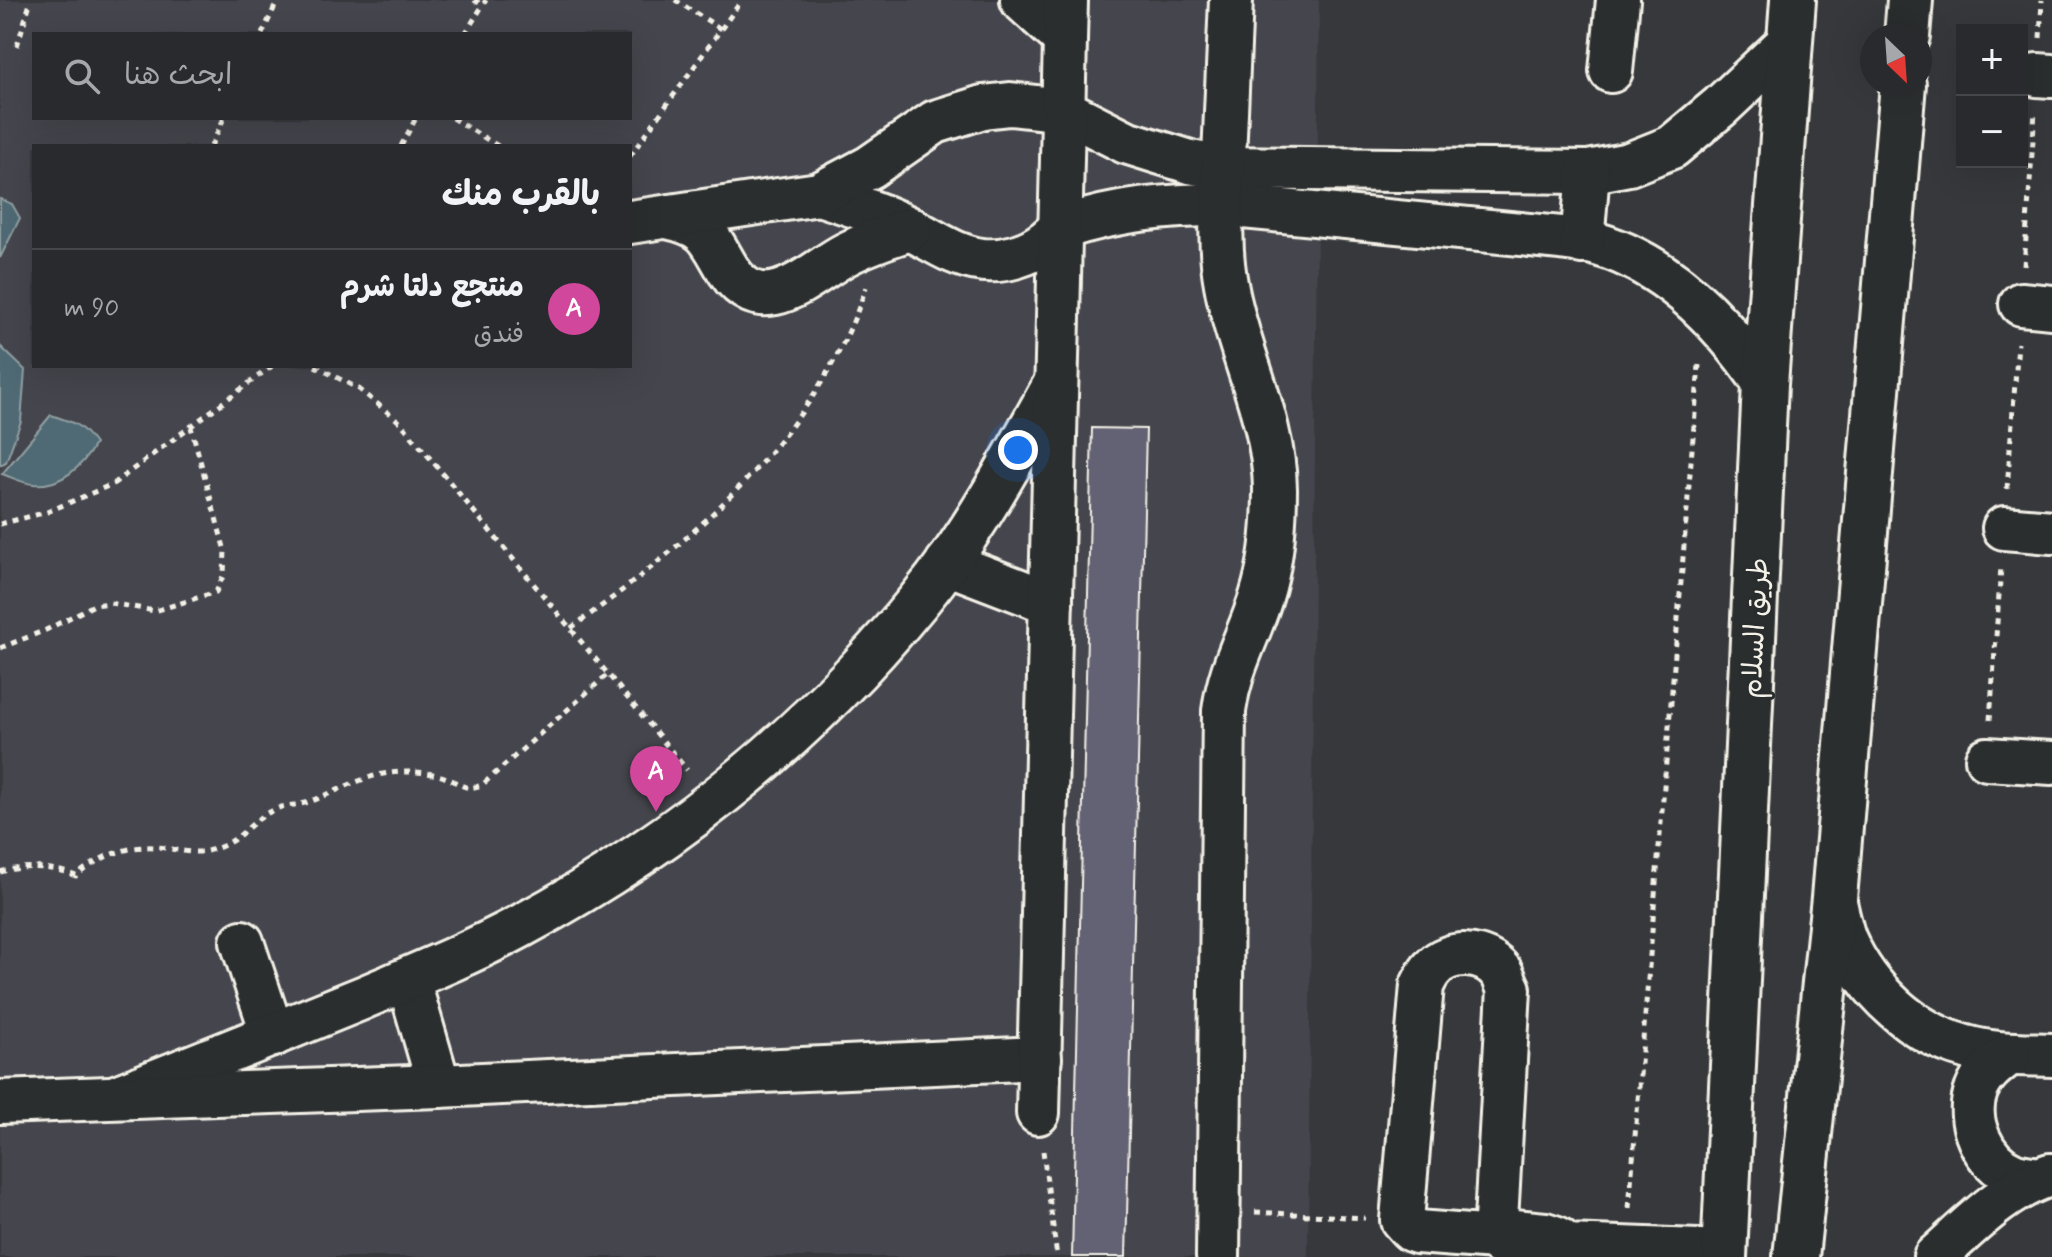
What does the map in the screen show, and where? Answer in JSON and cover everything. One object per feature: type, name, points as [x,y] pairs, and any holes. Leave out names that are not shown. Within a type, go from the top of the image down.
[{"type":"main road","points":[[1908,24],[1910,0]]},
{"type":"main road","name":"طريق السلام","points":[[1723,1255],[1765,384],[1792,20]]},
{"type":"main road","points":[[1796,1257],[1834,898],[1902,96]]},
{"type":"street","points":[[1022,0],[1066,19],[1038,1113]]},
{"type":"street","points":[[1218,1257],[1224,711],[1234,663],[1258,606],[1270,559],[1275,486],[1270,441],[1232,316],[1221,250],[1231,0]]},
{"type":"street","points":[[1611,71],[1618,0]]},
{"type":"street","points":[[819,194],[851,204],[894,234],[986,260],[1025,254],[1060,229],[1142,208],[1182,205],[1222,187],[1588,172],[1629,164],[1672,147],[1721,106],[1792,20]]},
{"type":"street","points":[[649,220],[819,194],[870,167],[935,122],[958,113],[1010,104],[1063,110],[1126,142],[1190,162],[1222,187],[1597,244],[1678,288],[1727,332],[1765,384]]},
{"type":"street","points":[[1582,242],[1588,172]]},
{"type":"street","points":[[649,220],[698,227],[719,250],[732,275],[753,291],[778,294],[798,286],[847,253],[894,234]]},
{"type":"street","points":[[116,1097],[408,979],[519,928],[646,852],[713,802],[828,701],[884,641],[947,563],[985,509],[1056,382]]},
{"type":"street","points":[[2004,528],[2052,532]]},
{"type":"street","points":[[947,563],[1051,603]]},
{"type":"street","points":[[1987,759],[2052,763]]},
{"type":"street","points":[[1834,898],[1845,938],[1864,976],[1892,1007],[1926,1031],[1965,1047],[2009,1054],[2052,1055]]},
{"type":"street","points":[[242,942],[273,1035]]},
{"type":"street","points":[[1495,1238],[1509,989],[1501,972],[1486,960],[1467,955],[1448,957],[1432,968],[1422,985],[1402,1220],[1406,1226],[1417,1232],[1495,1238],[1505,1247],[1519,1251],[1550,1252],[1567,1246],[1723,1255]]},
{"type":"street","points":[[408,979],[439,1086]]},
{"type":"street","points":[[2009,1054],[1989,1069],[1976,1091],[1973,1115],[1978,1139],[1992,1160],[2013,1174],[2045,1176]]},
{"type":"street","points":[[0,1102],[439,1086],[1040,1058]]},
{"type":"street","points":[[1935,1257],[1984,1211],[2045,1176]]},
{"type":"path","points":[[17,46],[31,0]]},
{"type":"path","points":[[263,32],[278,0]]},
{"type":"path","points":[[466,32],[484,3],[474,0]]},
{"type":"path","points":[[675,0],[721,29]]},
{"type":"path","points":[[632,153],[742,0]]},
{"type":"path","points":[[1987,759],[2004,528],[2036,305],[2045,75],[2042,0]]},
{"type":"path","points":[[212,144],[223,120]]},
{"type":"path","points":[[402,144],[415,120]]},
{"type":"path","points":[[455,120],[495,144]]},
{"type":"path","points":[[571,628],[628,588],[681,544],[759,464],[827,374],[894,234]]},
{"type":"path","points":[[1626,1249],[1700,353]]},
{"type":"path","points":[[0,524],[47,512],[113,484],[269,368]]},
{"type":"path","points":[[319,368],[359,389],[401,423],[713,802]]},
{"type":"path","points":[[0,648],[46,630],[94,605],[110,603],[155,611],[216,592],[224,574],[225,551],[191,427]]},
{"type":"path","points":[[0,872],[21,867],[42,867],[76,876],[91,864],[126,849],[146,847],[205,851],[227,845],[274,810],[303,804],[351,783],[390,773],[430,774],[450,779],[461,787],[475,788],[608,674]]},
{"type":"path","points":[[1038,1113],[1057,1257]]},
{"type":"path","points":[[1218,1210],[1402,1220]]},
{"type":"shaded area","points":[[0,0],[1319,0],[1308,1257],[0,1257]]},
{"type":"water","points":[[0,199],[12,204],[20,218],[0,258]]},
{"type":"water","points":[[0,346],[25,370],[21,421],[6,462],[0,465]]},
{"type":"water","points":[[51,415],[76,425],[95,444],[84,460],[62,478],[43,484],[2,474]]},
{"type":"building","points":[[1092,428],[1146,429],[1126,1257],[1072,1257]]},
{"type":"place","name":"منتجع دلتا شرم","points":[[656,812]]}]
